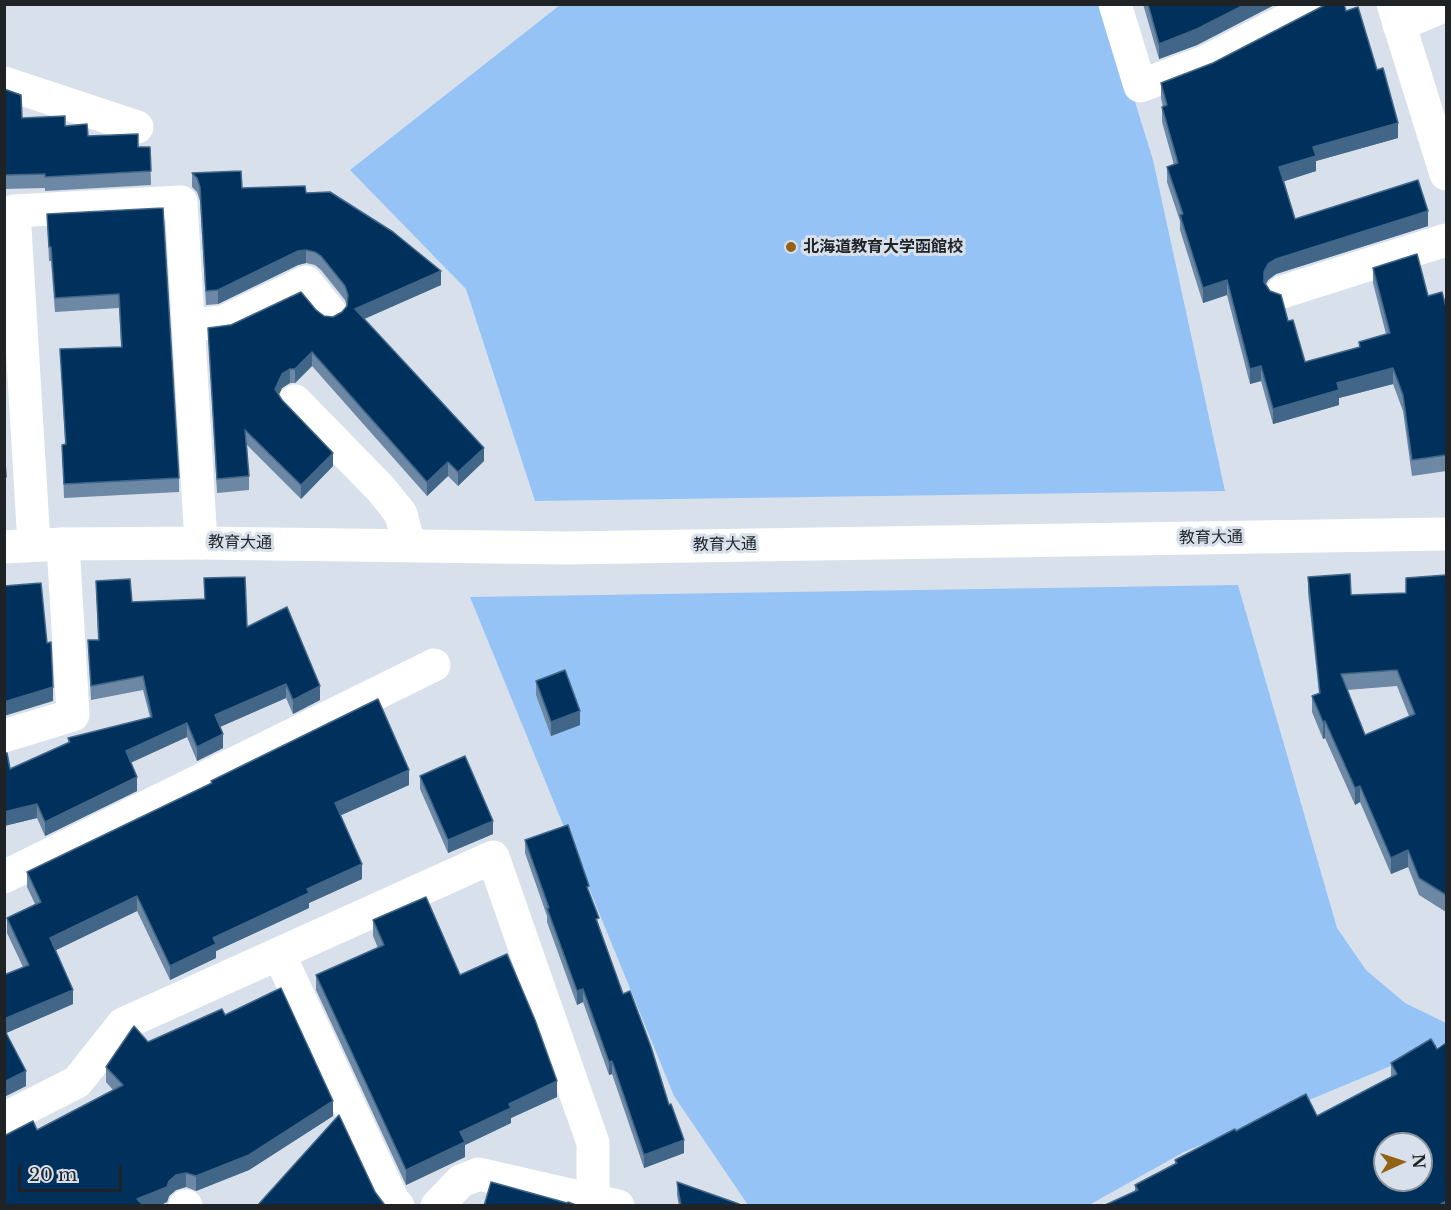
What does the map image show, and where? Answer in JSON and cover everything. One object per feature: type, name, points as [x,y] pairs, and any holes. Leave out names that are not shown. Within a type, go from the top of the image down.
[{"type":"street","points":[[1115,4],[1140,86],[1205,63],[1318,4]]},
{"type":"street","points":[[1446,5],[1396,15],[1446,174]]},
{"type":"street","points":[[4,83],[137,127]]},
{"type":"street","points":[[4,736],[74,715],[34,545],[14,211],[181,202],[201,543]]},
{"type":"street","points":[[1282,292],[1446,240]]},
{"type":"street","points":[[188,326],[223,322],[306,282],[330,312]]},
{"type":"street","points":[[295,401],[381,489],[401,514],[409,546]]},
{"type":"street","name":"教育大通","points":[[34,545],[201,543],[566,548],[1446,534]]},
{"type":"street","points":[[4,877],[434,665]]},
{"type":"street","points":[[4,1119],[77,1082],[123,1024],[493,857],[593,1143],[605,1202],[480,1174],[461,1181],[436,1206]]},
{"type":"street","points":[[279,954],[392,1199],[398,1206]]},
{"type":"shaded area","name":"北海道教育大学函館校","points":[[560,5],[1105,5],[1153,160],[1225,491],[535,501],[466,289],[350,170]]},
{"type":"shaded area","points":[[1238,585],[1337,928],[1366,970],[1405,1003],[1446,1023],[1446,1043],[1184,1152],[1089,1205],[748,1205],[674,1096],[470,597]]},
{"type":"building","points":[[1148,4],[1246,4],[1197,29],[1159,44]]},
{"type":"building","points":[[1327,4],[1344,4],[1346,11],[1358,7],[1377,70],[1383,68],[1398,123],[1313,147],[1316,156],[1279,167],[1295,219],[1418,180],[1428,211],[1276,259],[1268,264],[1264,272],[1264,282],[1270,291],[1281,295],[1288,321],[1293,320],[1305,362],[1360,347],[1359,342],[1390,333],[1373,268],[1417,254],[1428,296],[1442,292],[1446,307],[1446,455],[1412,460],[1403,395],[1393,368],[1337,383],[1339,390],[1273,409],[1261,366],[1250,369],[1227,280],[1203,288],[1180,215],[1183,214],[1167,167],[1178,163],[1162,107],[1167,105],[1161,83],[1213,63]]},
{"type":"building","points":[[4,89],[21,95],[22,118],[65,116],[65,126],[87,124],[88,136],[138,134],[138,147],[150,147],[151,171],[45,177],[45,174],[4,175]]},
{"type":"building","points":[[241,171],[242,188],[305,186],[306,193],[330,192],[393,232],[441,271],[355,309],[484,448],[458,472],[448,462],[427,482],[312,352],[295,369],[282,374],[275,389],[282,400],[333,453],[301,485],[245,430],[249,476],[217,479],[208,328],[231,325],[301,292],[316,310],[324,316],[333,317],[347,306],[348,295],[345,286],[321,256],[306,250],[298,251],[218,290],[206,291],[200,187],[197,178],[192,173]]},
{"type":"building","points":[[163,208],[179,478],[64,484],[62,445],[66,444],[60,349],[122,347],[119,294],[55,298],[47,214]]},
{"type":"building","points":[[4,446],[6,477],[4,477]]},
{"type":"building","points":[[1350,574],[1351,595],[1406,593],[1406,578],[1446,575],[1446,895],[1419,878],[1408,850],[1391,858],[1360,786],[1355,788],[1325,721],[1323,722],[1312,696],[1320,693],[1308,577]],"holes":[[[1397,670],[1415,714],[1365,735],[1341,674]]]},
{"type":"building","points":[[245,577],[247,627],[287,607],[320,686],[293,700],[286,684],[215,715],[223,734],[197,747],[187,723],[126,751],[137,777],[45,822],[37,804],[4,812],[4,754],[7,753],[10,769],[70,742],[68,738],[152,717],[143,676],[91,686],[88,640],[99,640],[96,581],[130,579],[132,602],[205,599],[204,578]]},
{"type":"building","points":[[41,583],[47,643],[51,642],[53,687],[4,702],[4,586]]},
{"type":"building","points":[[565,670],[580,711],[551,722],[536,681]]},
{"type":"building","points":[[378,699],[409,770],[335,803],[362,864],[307,889],[309,893],[213,938],[216,944],[170,966],[137,896],[50,938],[73,990],[4,1019],[4,975],[29,965],[7,918],[41,902],[27,872],[212,783],[211,781]]},
{"type":"building","points":[[465,756],[493,821],[448,840],[420,776]]},
{"type":"building","points":[[568,825],[599,918],[596,919],[623,994],[630,991],[669,1105],[671,1104],[684,1140],[644,1155],[612,1061],[609,1062],[583,989],[577,991],[525,840]]},
{"type":"building","points":[[426,897],[460,975],[507,954],[535,1020],[557,1081],[509,1104],[511,1108],[460,1132],[465,1142],[406,1170],[316,975],[384,945],[373,920]]},
{"type":"building","points":[[281,988],[333,1101],[249,1155],[196,1176],[186,1173],[176,1175],[169,1181],[167,1187],[137,1199],[144,1206],[4,1206],[4,1136],[33,1121],[37,1130],[123,1085],[106,1067],[134,1026],[148,1042],[222,1009],[225,1015]]},
{"type":"building","points":[[4,1029],[26,1071],[4,1082]]},
{"type":"building","points":[[1431,1039],[1437,1049],[1446,1043],[1446,1201],[1438,1206],[1103,1206],[1138,1190],[1135,1185],[1177,1163],[1175,1160],[1306,1094],[1317,1116],[1397,1074],[1391,1063]]},
{"type":"building","points":[[339,1115],[375,1192],[387,1206],[257,1206]]},
{"type":"building","points":[[491,1182],[568,1202],[578,1206],[484,1206]]},
{"type":"building","points":[[677,1182],[739,1204],[739,1206],[681,1206]]},
{"type":"place","name":"北海道教育大学函館校","points":[[791,247]]}]
